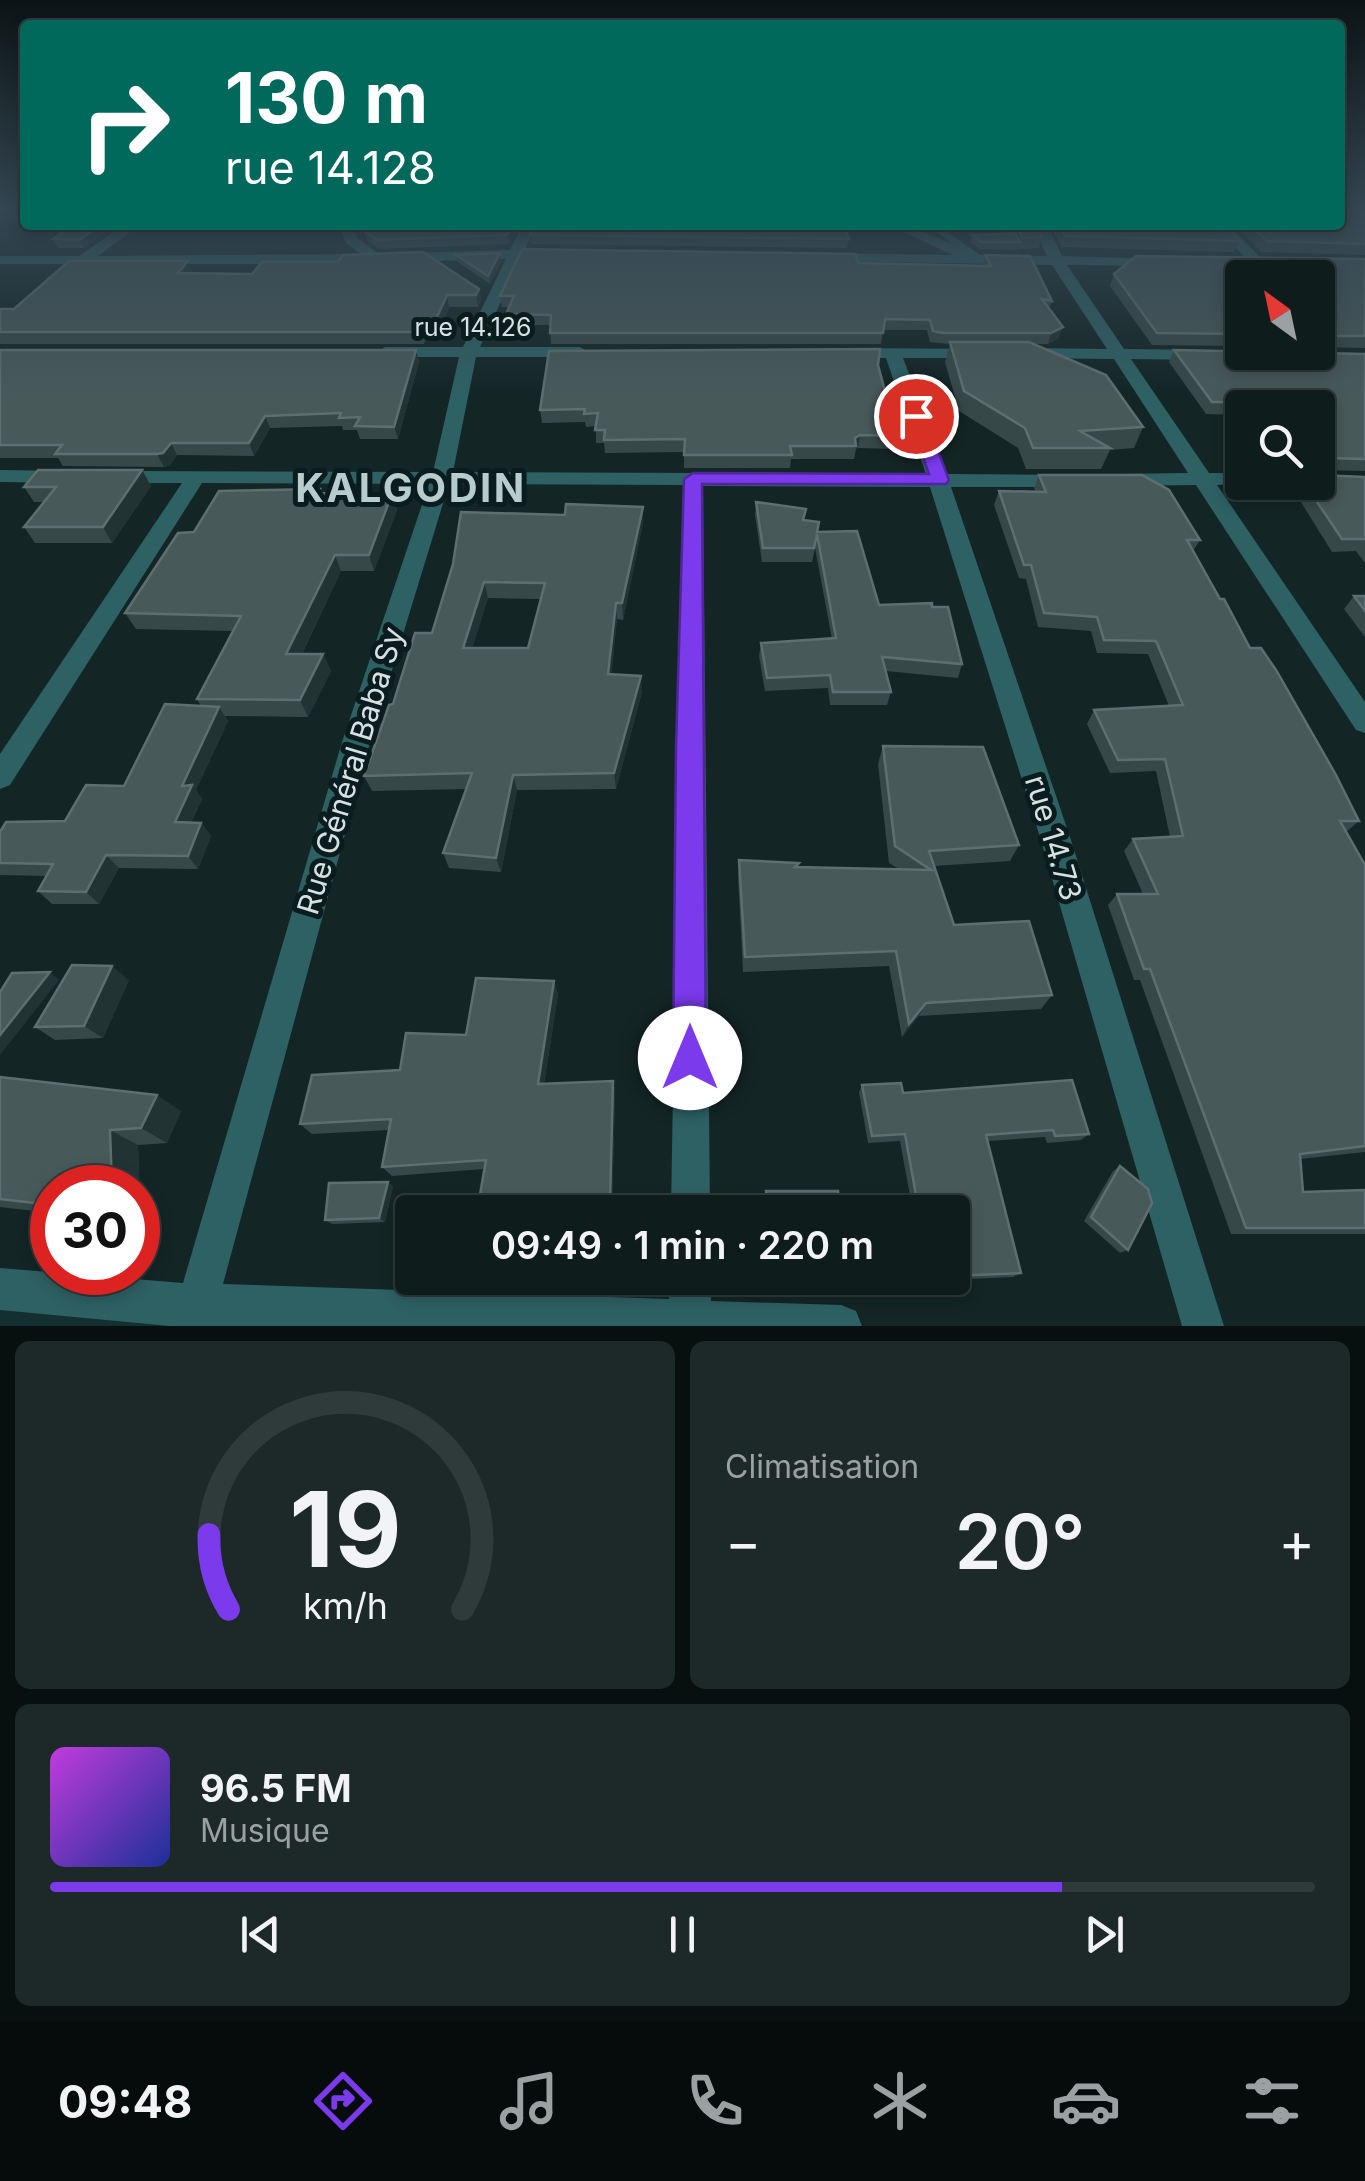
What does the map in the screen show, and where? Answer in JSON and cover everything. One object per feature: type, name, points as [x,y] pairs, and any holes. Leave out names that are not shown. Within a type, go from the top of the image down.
[{"type":"street","name":"Rue Général Baba Sy","points":[[195,1314],[356,742],[442,475],[485,292],[502,272]]},
{"type":"street","points":[[1064,272],[1365,723]]},
{"type":"street","name":"rue 14.126","points":[[374,352],[605,352]]},
{"type":"street","points":[[817,353],[1225,355]]},
{"type":"street","name":"rue 14.73","points":[[893,353],[940,480],[1203,1326]]},
{"type":"street","points":[[0,476],[1225,479]]},
{"type":"street","points":[[0,777],[196,478]]},
{"type":"street","points":[[690,1195],[688,747],[693,479]]},
{"type":"street","points":[[0,1289],[195,1314],[690,1319],[842,1326]]},
{"type":"street","points":[[690,1295],[690,1319]]},
{"type":"shaded area","points":[[0,1294],[178,1326],[0,1326]]},
{"type":"building","points":[[57,272],[453,272],[479,289],[476,295],[447,295],[432,328],[422,328],[421,332],[0,332],[0,309],[14,309]]},
{"type":"building","points":[[511,272],[1038,272],[1052,301],[1042,299],[1063,327],[1051,333],[943,333],[933,331],[930,320],[885,319],[883,333],[550,333],[551,315],[506,314],[514,296],[500,296]]},
{"type":"building","points":[[1225,272],[1225,334],[1157,333],[1114,274]]},
{"type":"building","points":[[1335,272],[1365,272],[1365,336],[1335,336]]},
{"type":"building","points":[[950,342],[1029,342],[1106,375],[1143,427],[1080,431],[1110,448],[1033,448],[1025,428],[964,391]]},
{"type":"building","points":[[880,349],[878,365],[897,436],[860,435],[855,438],[856,446],[790,446],[792,455],[684,455],[685,439],[604,440],[605,430],[595,430],[598,413],[584,414],[585,409],[540,410],[549,351]]},
{"type":"building","points":[[0,350],[416,350],[394,427],[355,426],[360,417],[339,418],[341,413],[265,416],[249,443],[171,443],[157,454],[55,454],[62,445],[0,445]]},
{"type":"building","points":[[1174,350],[1225,351],[1225,370],[1335,370],[1335,353],[1365,354],[1365,459],[1335,458],[1335,390],[1225,390],[1225,402],[1212,402]]},
{"type":"building","points":[[38,470],[142,470],[103,527],[24,527],[56,487],[24,487]]},
{"type":"building","points":[[1039,475],[1142,475],[1169,490],[1200,540],[1187,540],[1220,599],[1224,599],[1250,648],[1261,648],[1276,670],[1359,821],[1340,821],[1365,865],[1365,1146],[1300,1154],[1303,1192],[1365,1190],[1365,1228],[1246,1228],[1150,969],[1144,969],[1117,894],[1158,894],[1133,839],[1183,836],[1165,759],[1118,760],[1094,710],[1183,705],[1156,641],[1104,640],[1097,617],[1044,613],[1031,565],[1024,565],[999,491],[1046,492]]},
{"type":"building","points":[[1335,476],[1365,477],[1365,539],[1342,539],[1316,500],[1335,500]]},
{"type":"building","points":[[320,489],[318,493],[392,494],[369,555],[335,555],[286,654],[323,654],[300,700],[197,699],[241,616],[125,613],[178,533],[194,532],[219,491]]},
{"type":"building","points":[[756,502],[806,509],[803,520],[819,522],[817,532],[857,531],[879,605],[932,603],[932,607],[948,607],[962,664],[882,657],[891,692],[833,692],[830,675],[767,678],[761,643],[836,638],[817,534],[814,548],[763,548]]},
{"type":"building","points":[[566,504],[643,507],[622,603],[616,603],[608,674],[641,676],[614,773],[513,775],[496,858],[443,853],[472,773],[364,776],[389,705],[393,704],[415,633],[432,633],[453,564],[461,512],[565,515]],"holes":[[[484,582],[545,583],[528,648],[463,648]]]},
{"type":"building","points":[[1354,596],[1365,596],[1365,611]]},
{"type":"building","points":[[165,704],[219,707],[182,786],[192,785],[175,822],[201,823],[188,856],[106,855],[86,892],[38,891],[53,864],[0,863],[0,832],[6,822],[65,821],[86,785],[124,786]]},
{"type":"building","points":[[883,746],[983,747],[1019,845],[929,851],[954,925],[1029,921],[1052,995],[926,1003],[909,1024],[896,951],[745,957],[739,860],[799,863],[795,867],[931,870],[895,846]]},
{"type":"building","points":[[72,965],[112,966],[84,1026],[35,1027]]},
{"type":"building","points":[[50,972],[0,1035],[0,992],[12,973]]},
{"type":"building","points":[[476,978],[554,981],[538,1084],[613,1081],[610,1195],[480,1195],[486,1160],[382,1167],[391,1119],[300,1124],[312,1075],[400,1070],[406,1033],[466,1035]]},
{"type":"building","points":[[0,1077],[157,1095],[141,1128],[110,1130],[111,1165],[30,1165],[30,1202],[0,1199]]},
{"type":"building","points":[[1072,1080],[1089,1134],[1055,1136],[1053,1130],[986,1135],[1021,1273],[970,1275],[970,1195],[916,1195],[905,1134],[872,1136],[862,1085],[901,1083],[903,1093]]},
{"type":"building","points":[[1120,1166],[1148,1189],[1152,1203],[1128,1250],[1091,1217]]},
{"type":"building","points":[[388,1182],[379,1218],[325,1220],[329,1183]]},
{"type":"building","points":[[766,1191],[838,1191],[838,1195],[766,1195]]},
{"type":"district","name":"KALGODIN","points":[[411,488]]},
{"type":"route","points":[[690,1058],[688,747],[693,479],[940,480],[916,416]]}]
